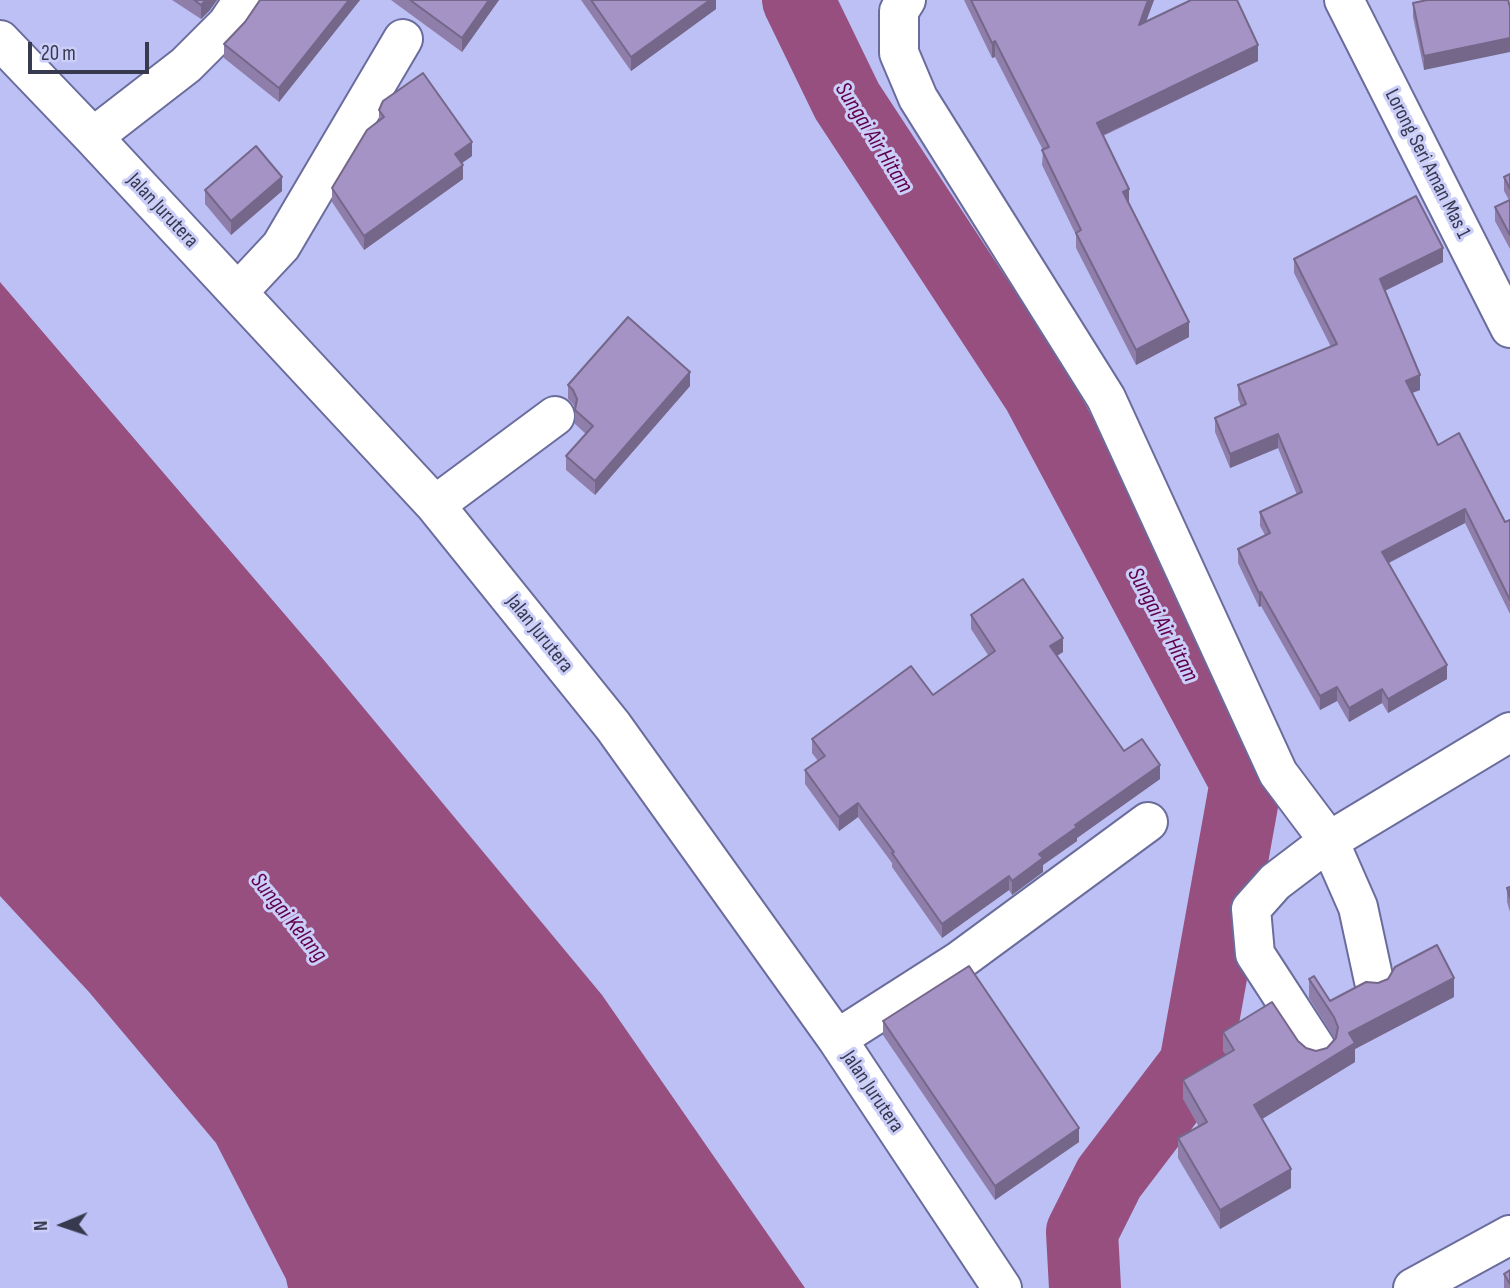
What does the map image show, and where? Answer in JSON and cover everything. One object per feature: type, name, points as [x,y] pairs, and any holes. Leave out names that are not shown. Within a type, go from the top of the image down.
[{"type":"street","points":[[93,137],[186,65],[227,24],[243,0]]},
{"type":"street","points":[[906,0],[899,11],[899,53],[918,98],[1106,398],[1278,773],[1329,841],[1358,907],[1374,981]]},
{"type":"street","name":"Lorong Seri Aman Mas 1","points":[[1344,0],[1510,328]]},
{"type":"street","points":[[238,292],[281,246],[403,39]]},
{"type":"street","name":"Jalan Jurutera","points":[[0,40],[435,505],[613,726],[837,1039],[1002,1288]]},
{"type":"street","points":[[435,505],[555,416]]},
{"type":"street","points":[[1316,1048],[1255,954],[1251,909],[1275,882],[1329,841],[1510,732]]},
{"type":"street","points":[[837,1039],[959,961],[1148,822]]},
{"type":"street","points":[[1413,1288],[1510,1235]]},
{"type":"water","name":"Sungai Kelang","points":[[0,282],[323,659],[602,995],[805,1288],[288,1288],[286,1279],[216,1143],[89,992],[0,896]]},
{"type":"building","points":[[260,0],[349,0],[279,88],[224,44],[245,22]]},
{"type":"building","points":[[410,0],[489,0],[462,38]]},
{"type":"building","points":[[591,0],[710,0],[631,57]]},
{"type":"building","points":[[971,0],[1148,0],[1139,25],[1191,0],[1237,0],[1258,45],[1097,123],[1129,189],[1123,192],[1189,322],[1136,350],[1076,233],[1081,230],[1042,150],[1049,147]]},
{"type":"building","points":[[1427,0],[1508,0],[1510,38],[1424,56],[1413,3]]},
{"type":"building","points":[[423,73],[472,142],[455,154],[463,165],[364,236],[332,188],[367,130],[384,117],[379,110],[383,101]]},
{"type":"building","points":[[256,146],[282,177],[231,221],[205,190]]},
{"type":"building","points":[[1510,174],[1510,189],[1504,177]]},
{"type":"building","points":[[1416,196],[1443,248],[1380,279],[1420,375],[1406,381],[1438,445],[1459,433],[1505,522],[1510,520],[1510,600],[1465,509],[1382,552],[1447,665],[1388,699],[1382,689],[1349,708],[1337,687],[1320,696],[1261,592],[1259,593],[1238,549],[1270,533],[1260,512],[1302,492],[1278,434],[1230,454],[1215,418],[1246,404],[1238,385],[1337,344],[1294,259]]},
{"type":"building","points":[[1510,200],[1510,235],[1495,207]]},
{"type":"building","points":[[628,317],[690,372],[595,481],[566,456],[593,426],[575,410],[577,399],[568,385]]},
{"type":"building","points":[[1023,579],[1063,638],[1050,646],[1124,751],[1142,739],[1160,765],[1075,825],[1077,827],[1039,854],[1043,858],[1012,881],[1009,876],[942,924],[858,803],[839,817],[805,770],[825,756],[812,739],[911,666],[933,695],[995,651],[971,615]]},
{"type":"building","points":[[1437,945],[1454,978],[1349,1033],[1355,1043],[1254,1105],[1291,1169],[1220,1210],[1178,1138],[1207,1122],[1183,1080],[1234,1050],[1223,1032],[1272,1002],[1298,1041],[1306,1048],[1316,1051],[1327,1048],[1336,1038],[1338,1027],[1309,979],[1314,976],[1330,1001],[1366,982],[1378,983],[1388,979],[1395,967]]},
{"type":"building","points":[[969,966],[1079,1128],[995,1186],[883,1021]]},
{"type":"building","points":[[1510,1270],[1510,1284],[1504,1274]]},
{"type":"waterway","name":"Sungai Air Hitam","points":[[798,0],[847,101],[1038,392],[1246,782],[1195,1065],[1109,1178],[1082,1232],[1085,1288]]}]
